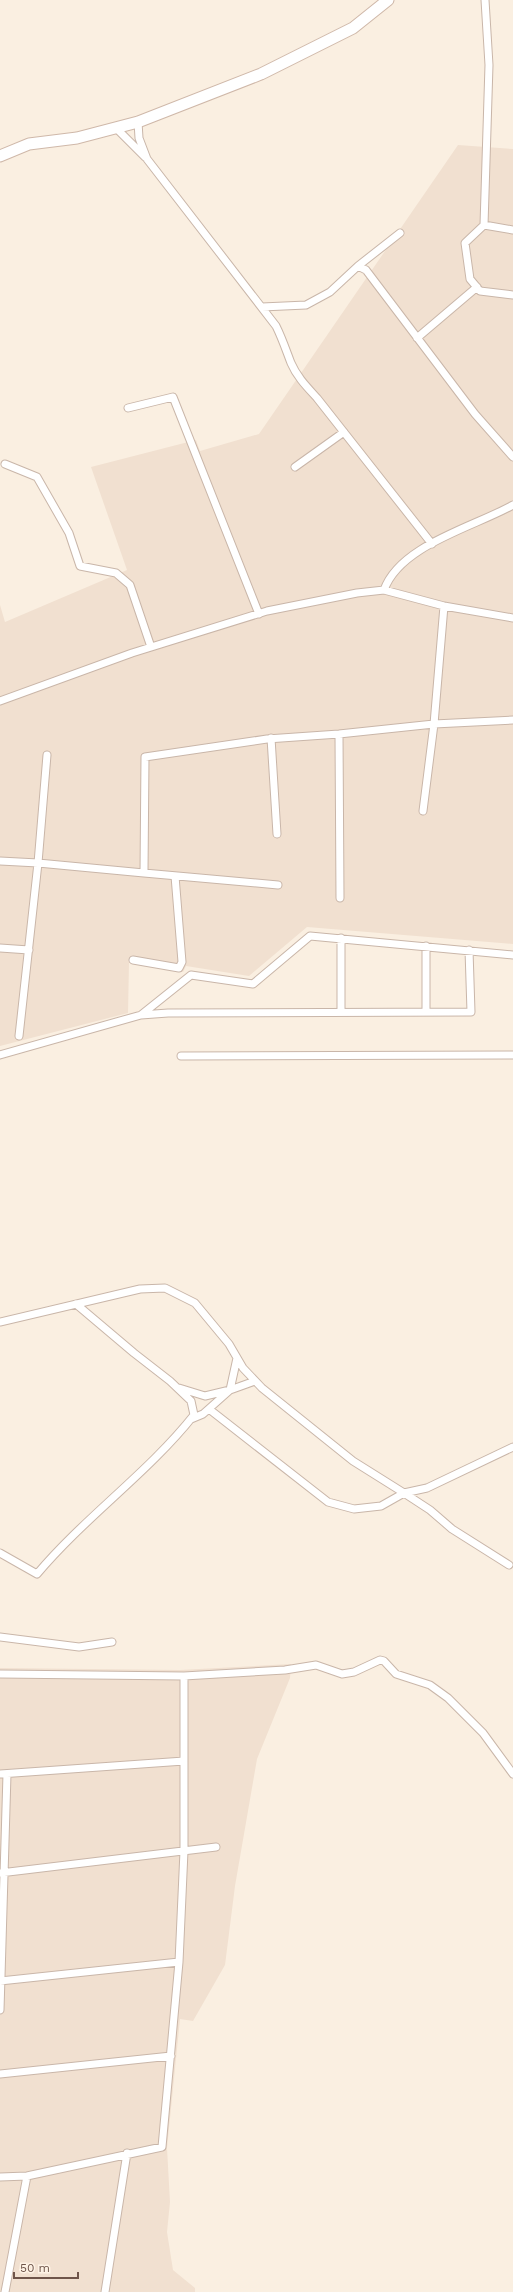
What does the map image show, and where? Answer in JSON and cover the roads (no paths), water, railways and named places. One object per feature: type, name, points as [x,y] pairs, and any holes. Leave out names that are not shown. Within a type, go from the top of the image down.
[{"type":"street","points":[[0,156],[29,144],[77,138],[138,122],[261,74],[353,28],[388,0]]},
{"type":"street","points":[[485,0],[489,65],[484,225],[465,243],[470,279],[480,291],[513,295]]},
{"type":"street","points":[[138,122],[140,138],[147,159]]},
{"type":"street","points":[[116,128],[147,159],[262,307],[276,326],[284,341],[292,364],[303,382],[432,544]]},
{"type":"street","points":[[484,225],[513,230]]},
{"type":"street","points":[[262,307],[306,305],[330,292],[358,266],[400,233]]},
{"type":"street","points":[[358,266],[366,270],[475,414],[513,457]]},
{"type":"street","points":[[417,338],[477,287]]},
{"type":"street","points":[[128,408],[173,397],[260,614]]},
{"type":"street","points":[[295,467],[344,432]]},
{"type":"street","points":[[5,464],[37,477],[70,533],[80,566],[116,573],[130,585],[151,648]]},
{"type":"street","points":[[384,590],[387,580],[403,565],[432,544],[513,505]]},
{"type":"street","points":[[0,701],[151,648],[260,614],[349,595],[384,590],[444,606],[513,618]]},
{"type":"street","points":[[423,811],[434,724],[444,606]]},
{"type":"street","points":[[144,873],[146,757],[272,738],[339,734],[434,724],[513,720]]},
{"type":"street","points":[[339,734],[340,898]]},
{"type":"street","points":[[272,738],[277,834]]},
{"type":"street","points":[[19,1036],[38,863],[47,755]]},
{"type":"street","points":[[0,861],[38,863],[278,885]]},
{"type":"street","points":[[133,960],[179,968],[182,962],[175,876]]},
{"type":"street","points":[[141,1015],[191,975],[253,984],[310,936],[469,950],[513,956]]},
{"type":"street","points":[[341,938],[341,1012]]},
{"type":"street","points":[[426,946],[426,1012]]},
{"type":"street","points":[[0,948],[29,950]]},
{"type":"street","points":[[0,1055],[141,1015],[168,1013],[471,1012],[469,950]]},
{"type":"street","points":[[181,1056],[513,1055]]},
{"type":"street","points":[[0,1322],[140,1289],[165,1288],[195,1303],[229,1344],[243,1368],[255,1381],[353,1461],[430,1510],[452,1529],[509,1565]]},
{"type":"street","points":[[0,1553],[37,1574],[97,1510],[171,1443],[194,1415],[191,1401],[177,1387],[76,1304]]},
{"type":"street","points":[[190,1420],[209,1409],[230,1390],[237,1358]]},
{"type":"street","points":[[177,1387],[205,1396],[230,1390],[255,1381]]},
{"type":"street","points":[[209,1409],[328,1502],[354,1509],[381,1506],[404,1493],[427,1488],[513,1447]]},
{"type":"street","points":[[0,1637],[79,1647],[112,1642]]},
{"type":"street","points":[[0,1674],[184,1676],[285,1670],[316,1665],[342,1674],[354,1672],[380,1660],[384,1661],[396,1674],[430,1685],[448,1698],[483,1733],[513,1774]]},
{"type":"street","points":[[0,2177],[27,2176],[127,2153],[162,2147],[179,1962],[184,1851],[184,1676]]},
{"type":"street","points":[[0,2010],[3,1774],[184,1761]]},
{"type":"street","points":[[2,1873],[216,1847]]},
{"type":"street","points":[[1,1981],[179,1962]]},
{"type":"street","points":[[0,2074],[171,2056]]},
{"type":"street","points":[[105,2292],[127,2153]]},
{"type":"street","points":[[5,2292],[27,2176]]}]
